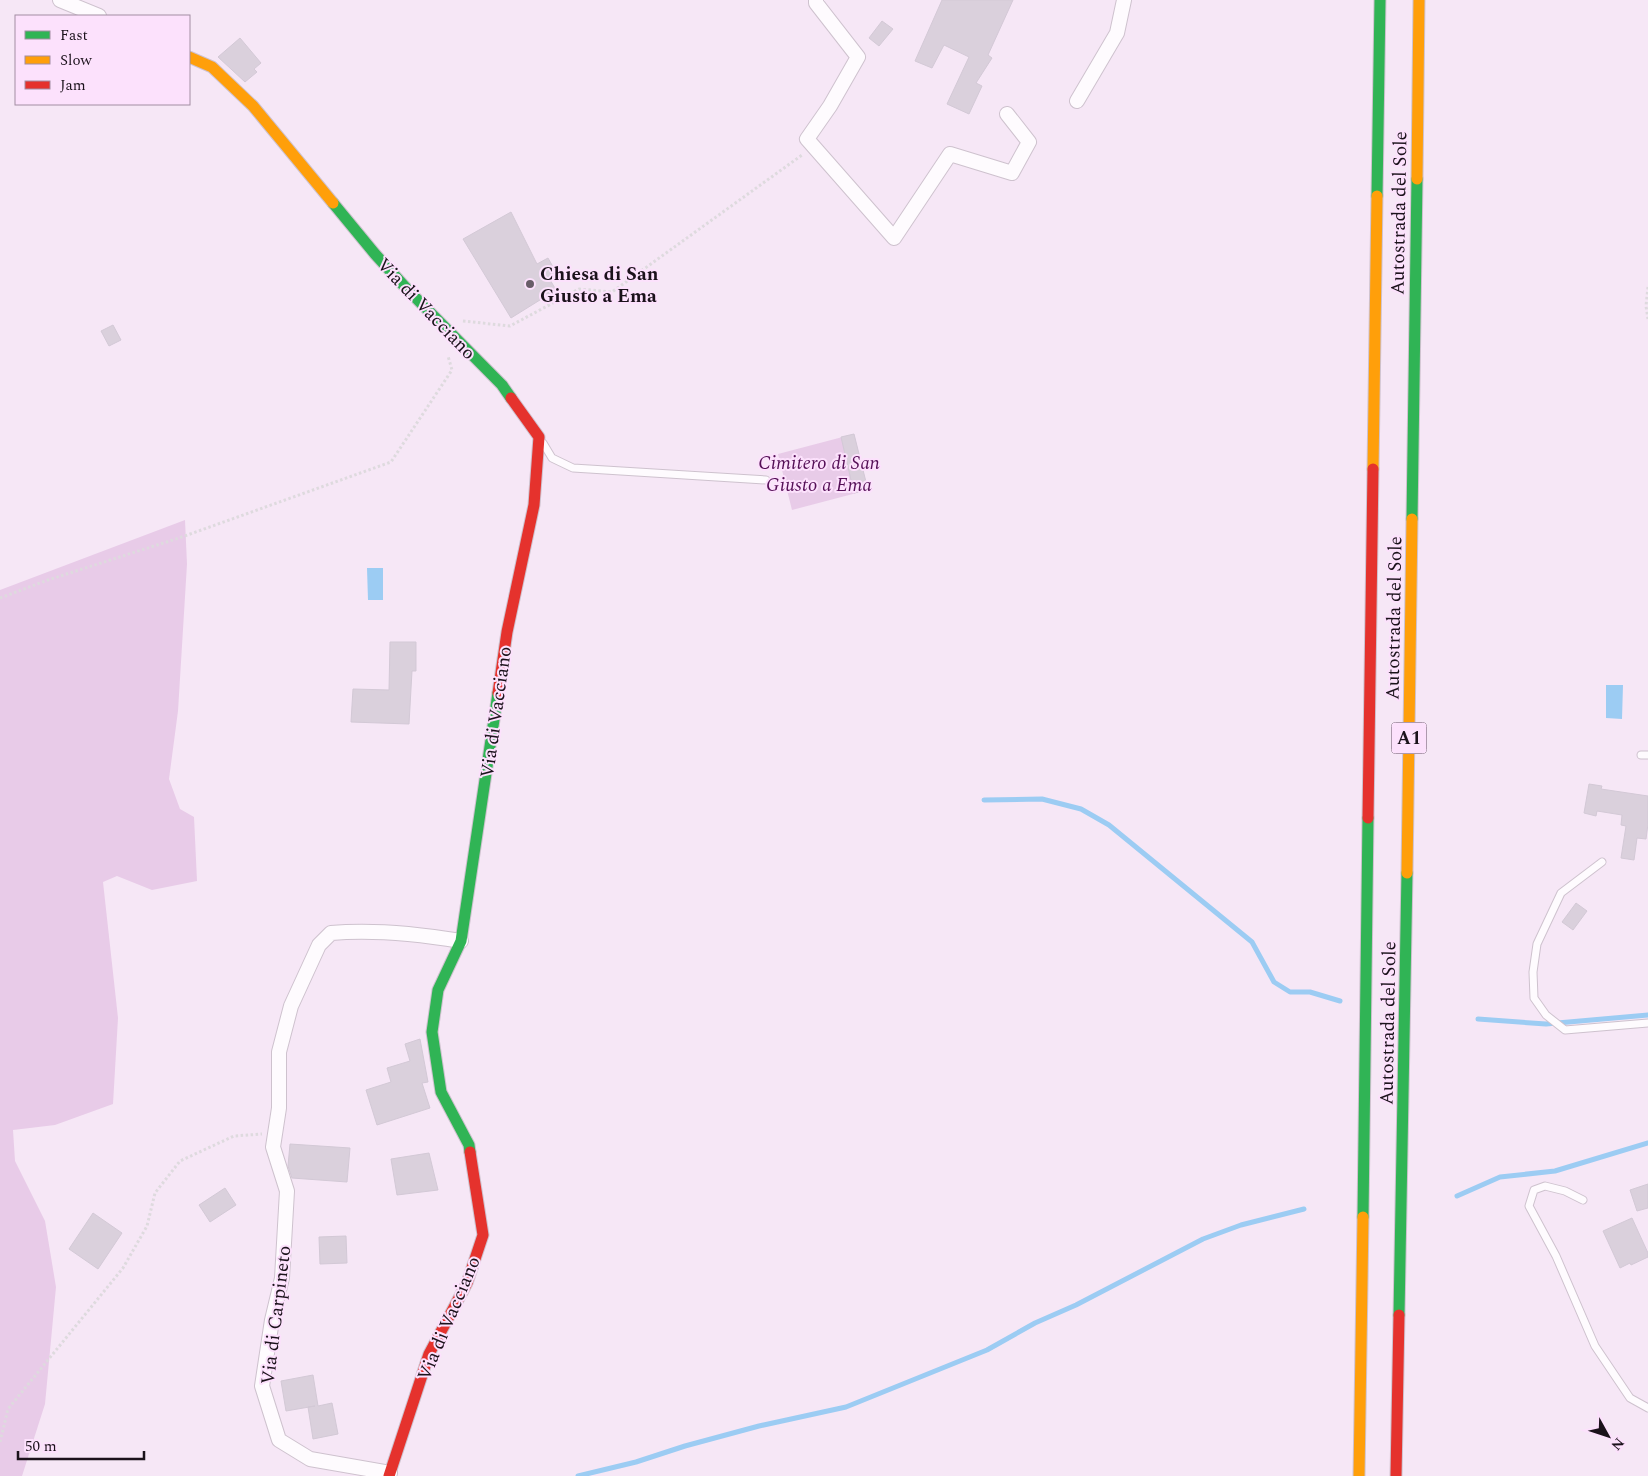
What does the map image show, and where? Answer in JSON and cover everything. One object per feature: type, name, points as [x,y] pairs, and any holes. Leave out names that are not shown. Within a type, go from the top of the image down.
[{"type":"main road","name":"Autostrada del Sole","points":[[1359,1476],[1380,0]]},
{"type":"main road","name":"Autostrada del Sole","points":[[1396,1476],[1408,841],[1419,0]]},
{"type":"main road","name":"Via di Vacciano","points":[[190,57],[212,67],[253,106],[375,254],[502,385],[539,436],[534,505],[507,632],[461,941],[438,990],[432,1032],[441,1092],[469,1145],[483,1235],[467,1283],[430,1354],[389,1475]]},
{"type":"street","points":[[60,0],[97,15]]},
{"type":"street","points":[[816,0],[816,3],[858,58],[830,106],[807,139],[894,238],[950,154],[1012,173],[1030,142],[1007,114]]},
{"type":"street","points":[[1077,101],[1117,33],[1124,0]]},
{"type":"street","name":"Via di Carpineto","points":[[389,1475],[310,1459],[279,1440],[262,1386],[272,1320],[282,1278],[287,1191],[273,1147],[279,1108],[279,1052],[291,1006],[319,945],[331,932],[354,930],[390,932],[461,941]]},
{"type":"lane","points":[[539,436],[552,458],[573,468],[766,480]]},
{"type":"lane","points":[[1602,862],[1561,893],[1537,944],[1533,972],[1534,998],[1546,1015],[1565,1030],[1648,1023]]},
{"type":"lane","points":[[1583,1200],[1565,1191],[1545,1186],[1534,1190],[1529,1206],[1556,1256],[1595,1346],[1630,1398],[1648,1408]]},
{"type":"path","points":[[436,318],[510,326],[579,289],[612,292],[813,146]]},
{"type":"path","points":[[1648,287],[1646,306],[1648,319]]},
{"type":"path","points":[[0,598],[48,580],[179,538],[390,462],[452,370],[447,353]]},
{"type":"path","points":[[0,1442],[8,1409],[123,1268],[147,1226],[155,1193],[180,1161],[234,1136],[275,1133]]},
{"type":"green space","name":"Cimitero di San Giusto a Ema","points":[[854,434],[868,490],[792,510],[778,454]]},
{"type":"green space","points":[[185,520],[187,564],[178,711],[169,779],[180,809],[194,817],[197,881],[152,890],[117,876],[103,882],[118,1018],[113,1104],[55,1125],[13,1130],[15,1161],[45,1221],[56,1287],[45,1404],[22,1476],[0,1476],[0,590]]},
{"type":"water","points":[[367,568],[383,568],[383,600],[368,600]]},
{"type":"water","points":[[1606,685],[1623,685],[1622,719],[1606,718]]},
{"type":"building","points":[[942,0],[1013,0],[988,55],[992,58],[976,83],[982,86],[969,114],[947,104],[969,57],[944,45],[932,68],[915,61]]},
{"type":"building","points":[[882,21],[893,29],[879,46],[869,38]]},
{"type":"building","points":[[240,38],[261,63],[254,69],[257,72],[245,82],[218,57]]},
{"type":"building","points":[[511,212],[537,264],[548,258],[557,274],[549,278],[556,290],[511,318],[463,239]]},
{"type":"building","points":[[113,325],[121,340],[109,346],[101,331]]},
{"type":"building","points":[[854,434],[868,490],[854,493],[841,437]]},
{"type":"building","points":[[390,642],[416,642],[416,671],[412,671],[409,724],[351,722],[353,689],[389,690]]},
{"type":"building","points":[[1589,784],[1602,786],[1601,789],[1648,796],[1646,839],[1637,838],[1634,860],[1621,858],[1626,826],[1621,825],[1622,815],[1597,811],[1596,816],[1584,813]]},
{"type":"building","points":[[1576,903],[1587,911],[1573,930],[1562,922]]},
{"type":"building","points":[[420,1039],[428,1082],[422,1083],[430,1108],[377,1125],[366,1090],[391,1082],[387,1068],[410,1061],[405,1044]]},
{"type":"building","points":[[290,1144],[350,1148],[347,1182],[292,1178],[288,1166]]},
{"type":"building","points":[[429,1153],[438,1190],[397,1195],[391,1159]]},
{"type":"building","points":[[1648,1184],[1648,1208],[1637,1211],[1630,1190]]},
{"type":"building","points":[[225,1188],[236,1205],[210,1222],[199,1205]]},
{"type":"building","points":[[93,1213],[122,1233],[98,1269],[69,1249]]},
{"type":"building","points":[[1632,1218],[1648,1253],[1648,1257],[1620,1268],[1603,1231]]},
{"type":"building","points":[[346,1236],[347,1263],[320,1264],[319,1237]]},
{"type":"building","points":[[313,1375],[318,1406],[332,1403],[338,1434],[313,1439],[308,1407],[286,1411],[281,1381]]},
{"type":"waterway","points":[[984,800],[1042,799],[1081,809],[1109,825],[1252,942],[1274,982],[1290,992],[1310,992],[1340,1001]]},
{"type":"waterway","points":[[1478,1019],[1546,1024],[1648,1015]]},
{"type":"waterway","points":[[1457,1196],[1500,1177],[1555,1171],[1648,1143]]},
{"type":"waterway","points":[[578,1476],[636,1462],[685,1446],[759,1426],[846,1407],[987,1350],[1035,1323],[1076,1305],[1203,1239],[1241,1225],[1304,1209]]},
{"type":"traffic: fast","points":[[1377,196],[1380,0]]},
{"type":"traffic: fast","points":[[1412,519],[1417,179]]},
{"type":"traffic: fast","points":[[333,203],[406,288],[502,385],[511,398]]},
{"type":"traffic: fast","points":[[470,1152],[469,1145],[441,1092],[432,1032],[438,990],[461,941],[498,693]]},
{"type":"traffic: fast","points":[[1363,1217],[1368,818]]},
{"type":"traffic: fast","points":[[1399,1315],[1407,873]]},
{"type":"traffic: slow","points":[[1417,179],[1419,0]]},
{"type":"traffic: slow","points":[[190,57],[212,67],[253,106],[333,203]]},
{"type":"traffic: slow","points":[[1373,469],[1377,196]]},
{"type":"traffic: slow","points":[[1407,873],[1412,519]]},
{"type":"traffic: slow","points":[[1359,1476],[1363,1217]]},
{"type":"traffic: jam","points":[[498,693],[507,632],[534,505],[539,437],[511,398]]},
{"type":"traffic: jam","points":[[1368,818],[1373,469]]},
{"type":"traffic: jam","points":[[389,1476],[429,1354],[467,1283],[483,1235],[470,1152]]},
{"type":"traffic: jam","points":[[1396,1476],[1399,1315]]},
{"type":"place","name":"Chiesa di San Giusto a Ema","points":[[530,284]]}]
